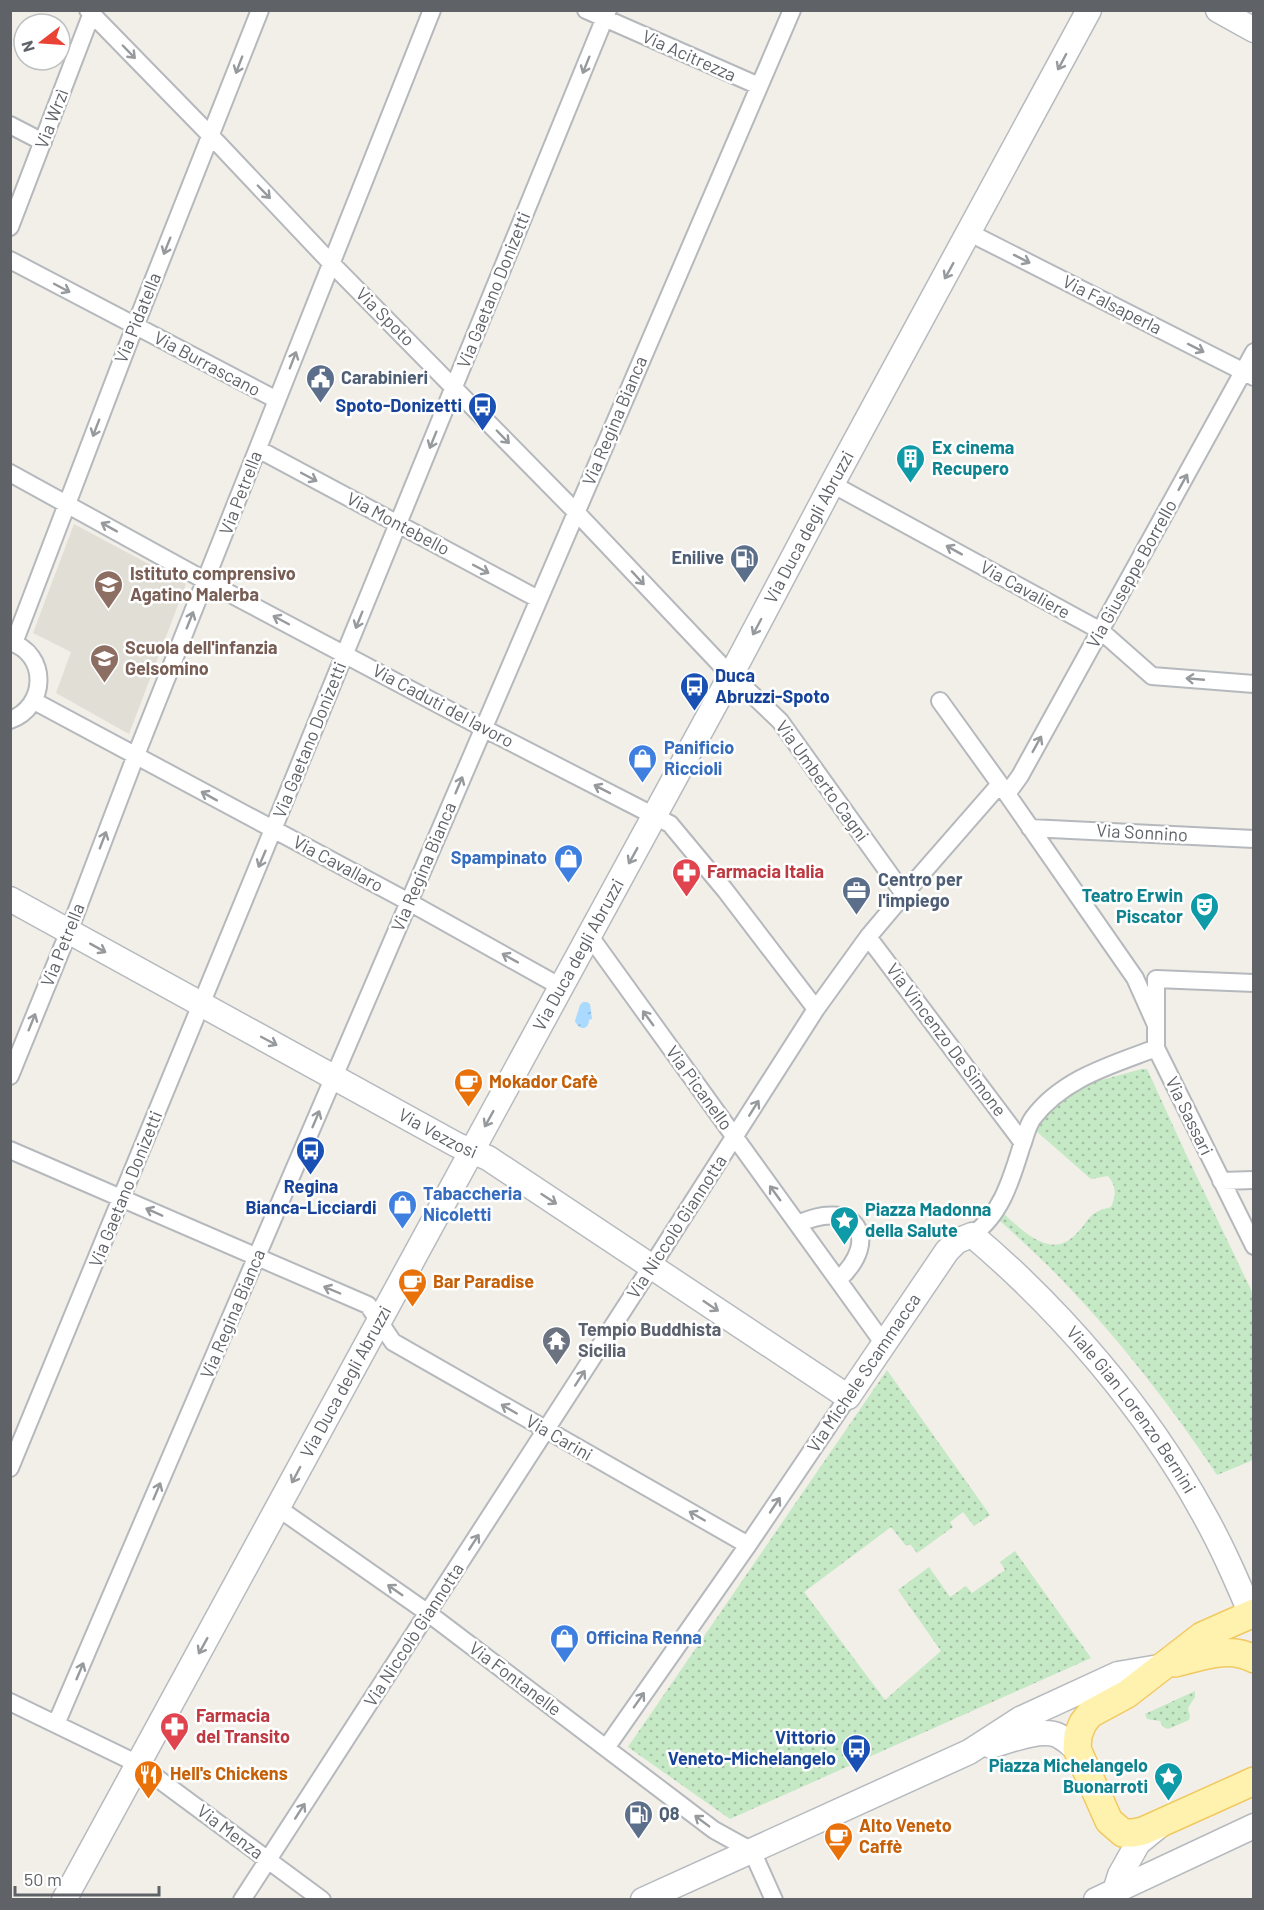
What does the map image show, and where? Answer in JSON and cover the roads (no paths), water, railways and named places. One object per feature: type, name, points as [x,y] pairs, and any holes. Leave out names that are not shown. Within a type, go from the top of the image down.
[{"type":"main road","name":"Via Duca degli Abruzzi","points":[[64,1899],[590,935],[1089,10]]},
{"type":"main road","points":[[1218,10],[1254,30]]},
{"type":"main road","name":"Via Vezzosi","points":[[10,899],[472,1152],[488,1158],[848,1397]]},
{"type":"main road","name":"Via Michele Scammacca","points":[[848,1397],[947,1251],[957,1241],[972,1235]]},
{"type":"main road","name":"Viale Gian Lorenzo Bernini","points":[[972,1235],[1025,1282],[1115,1383],[1167,1454],[1201,1509],[1252,1613]]},
{"type":"main road","points":[[1077,1749],[1080,1729],[1090,1714],[1127,1694],[1202,1636],[1252,1613]]},
{"type":"main road","points":[[643,1899],[969,1752],[1020,1719],[1118,1674],[1227,1652],[1243,1653],[1254,1659]]},
{"type":"main road","points":[[969,1752],[1046,1733],[1056,1734],[1077,1749],[1109,1821],[1118,1852],[1109,1875],[1090,1899]]},
{"type":"main road","points":[[1109,1821],[1123,1833],[1143,1831],[1254,1781]]},
{"type":"main road","points":[[1105,1895],[1120,1875],[1138,1843],[1166,1820]]},
{"type":"main road","points":[[1105,1895],[1254,1826]]},
{"type":"street","name":"Via Pidatella","points":[[15,637],[260,10]]},
{"type":"street","name":"Via Petrella","points":[[10,1076],[432,10]]},
{"type":"street","name":"Via Acitrezza","points":[[586,10],[606,14],[759,86]]},
{"type":"street","name":"Via Regina Bianca","points":[[56,1724],[792,10]]},
{"type":"street","name":"Via Spoto","points":[[90,12],[331,263],[576,512],[731,675]]},
{"type":"street","name":"Via Wrzì","points":[[10,228],[90,12]]},
{"type":"street","name":"Via Gaetano Donizetti","points":[[10,1468],[123,1198],[200,1004],[274,831],[606,14]]},
{"type":"street","points":[[10,125],[43,142]]},
{"type":"street","name":"Via Falsaperla","points":[[970,233],[1248,374]]},
{"type":"street","name":"Via Burrascano","points":[[10,260],[277,400]]},
{"type":"street","name":"Via Giuseppe Borrello","points":[[1004,789],[1020,776],[1248,374],[1254,352]]},
{"type":"street","name":"Via Montebello","points":[[258,449],[538,600]]},
{"type":"street","name":"Via Caduti del lavoro","points":[[10,473],[206,581],[670,824],[816,1009]]},
{"type":"street","name":"Via Cavaliere","points":[[832,484],[1101,631],[1152,676],[1254,684]]},
{"type":"street","points":[[10,720],[27,711],[38,692],[39,673],[30,655],[15,637]]},
{"type":"street","name":"Via Umberto Cagni","points":[[731,675],[780,721],[904,894]]},
{"type":"street","name":"Via Cavallaro","points":[[34,701],[409,902],[561,987]]},
{"type":"street","points":[[940,701],[1135,978],[1156,1025]]},
{"type":"street","name":"Via Niccolò Giannotta","points":[[242,1899],[652,1267],[816,1009],[868,937],[904,894],[1004,789]]},
{"type":"street","name":"Via Sonnino","points":[[1030,828],[1254,839]]},
{"type":"street","name":"Via Picanello","points":[[590,935],[884,1344]]},
{"type":"street","name":"Via Vincenzo De Simone","points":[[868,937],[1023,1143]]},
{"type":"street","name":"Via Sassari","points":[[1254,983],[1156,979],[1156,1048],[1254,1246]]},
{"type":"street","name":"Via Michele Scammacca","points":[[972,1235],[983,1228],[994,1214],[1011,1182],[1032,1120],[1057,1092],[1089,1074],[1156,1048]]},
{"type":"street","name":"Via Carini","points":[[10,1150],[368,1305],[393,1342],[747,1545]]},
{"type":"street","points":[[1221,1181],[1254,1180]]},
{"type":"street","points":[[798,1224],[818,1216],[833,1214],[855,1224],[859,1235],[858,1251],[851,1267],[838,1280]]},
{"type":"street","name":"Via Michele Scammacca","points":[[606,1748],[848,1397]]},
{"type":"street","name":"Via Fontanelle","points":[[278,1508],[428,1613],[714,1830],[752,1851]]},
{"type":"street","name":"Via Menza","points":[[10,1702],[138,1764],[322,1899]]},
{"type":"street","points":[[752,1851],[774,1899]]},
{"type":"water","points":[[583,1002],[590,1004],[592,1019],[586,1027],[581,1028],[575,1021]]},
{"type":"place","name":"Carabinieri","points":[[320,404]]},
{"type":"place","name":"Spoto-Donizetti","points":[[483,432]]},
{"type":"place","name":"Ex cinema Recupero","points":[[911,484]]},
{"type":"place","name":"Enilive","points":[[745,584]]},
{"type":"place","name":"Istituto comprensivo Agatino Malerba","points":[[109,610]]},
{"type":"place","name":"Scuola dell'infanzia Gelsomino","points":[[104,684]]},
{"type":"place","name":"Duca Abruzzi-Spoto","points":[[694,712]]},
{"type":"place","name":"Panificio Riccioli","points":[[643,784]]},
{"type":"place","name":"Spampinato","points":[[568,884]]},
{"type":"place","name":"Farmacia Italia","points":[[686,898]]},
{"type":"place","name":"Centro per l'impiego","points":[[857,916]]},
{"type":"place","name":"Teatro Erwin Piscator","points":[[1204,932]]},
{"type":"place","name":"Mokador Cafè","points":[[468,1108]]},
{"type":"place","name":"Regina Bianca-Licciardi","points":[[311,1176]]},
{"type":"place","name":"Tabaccheria Nicoletti","points":[[402,1230]]},
{"type":"place","name":"Piazza Madonna della Salute","points":[[844,1246]]},
{"type":"place","name":"Bar Paradise","points":[[412,1308]]},
{"type":"place","name":"Tempio Buddhista Sicilia","points":[[557,1366]]},
{"type":"place","name":"Officina Renna","points":[[565,1664]]},
{"type":"place","name":"Farmacia del Transito","points":[[175,1752]]},
{"type":"place","name":"Vittorio Veneto-Michelangelo","points":[[857,1774]]},
{"type":"place","name":"Hell's Chickens","points":[[149,1800]]},
{"type":"place","name":"Piazza Michelangelo Buonarroti","points":[[1169,1802]]},
{"type":"place","name":"Q8","points":[[638,1840]]},
{"type":"place","name":"Alto Veneto Caffè","points":[[838,1862]]}]
